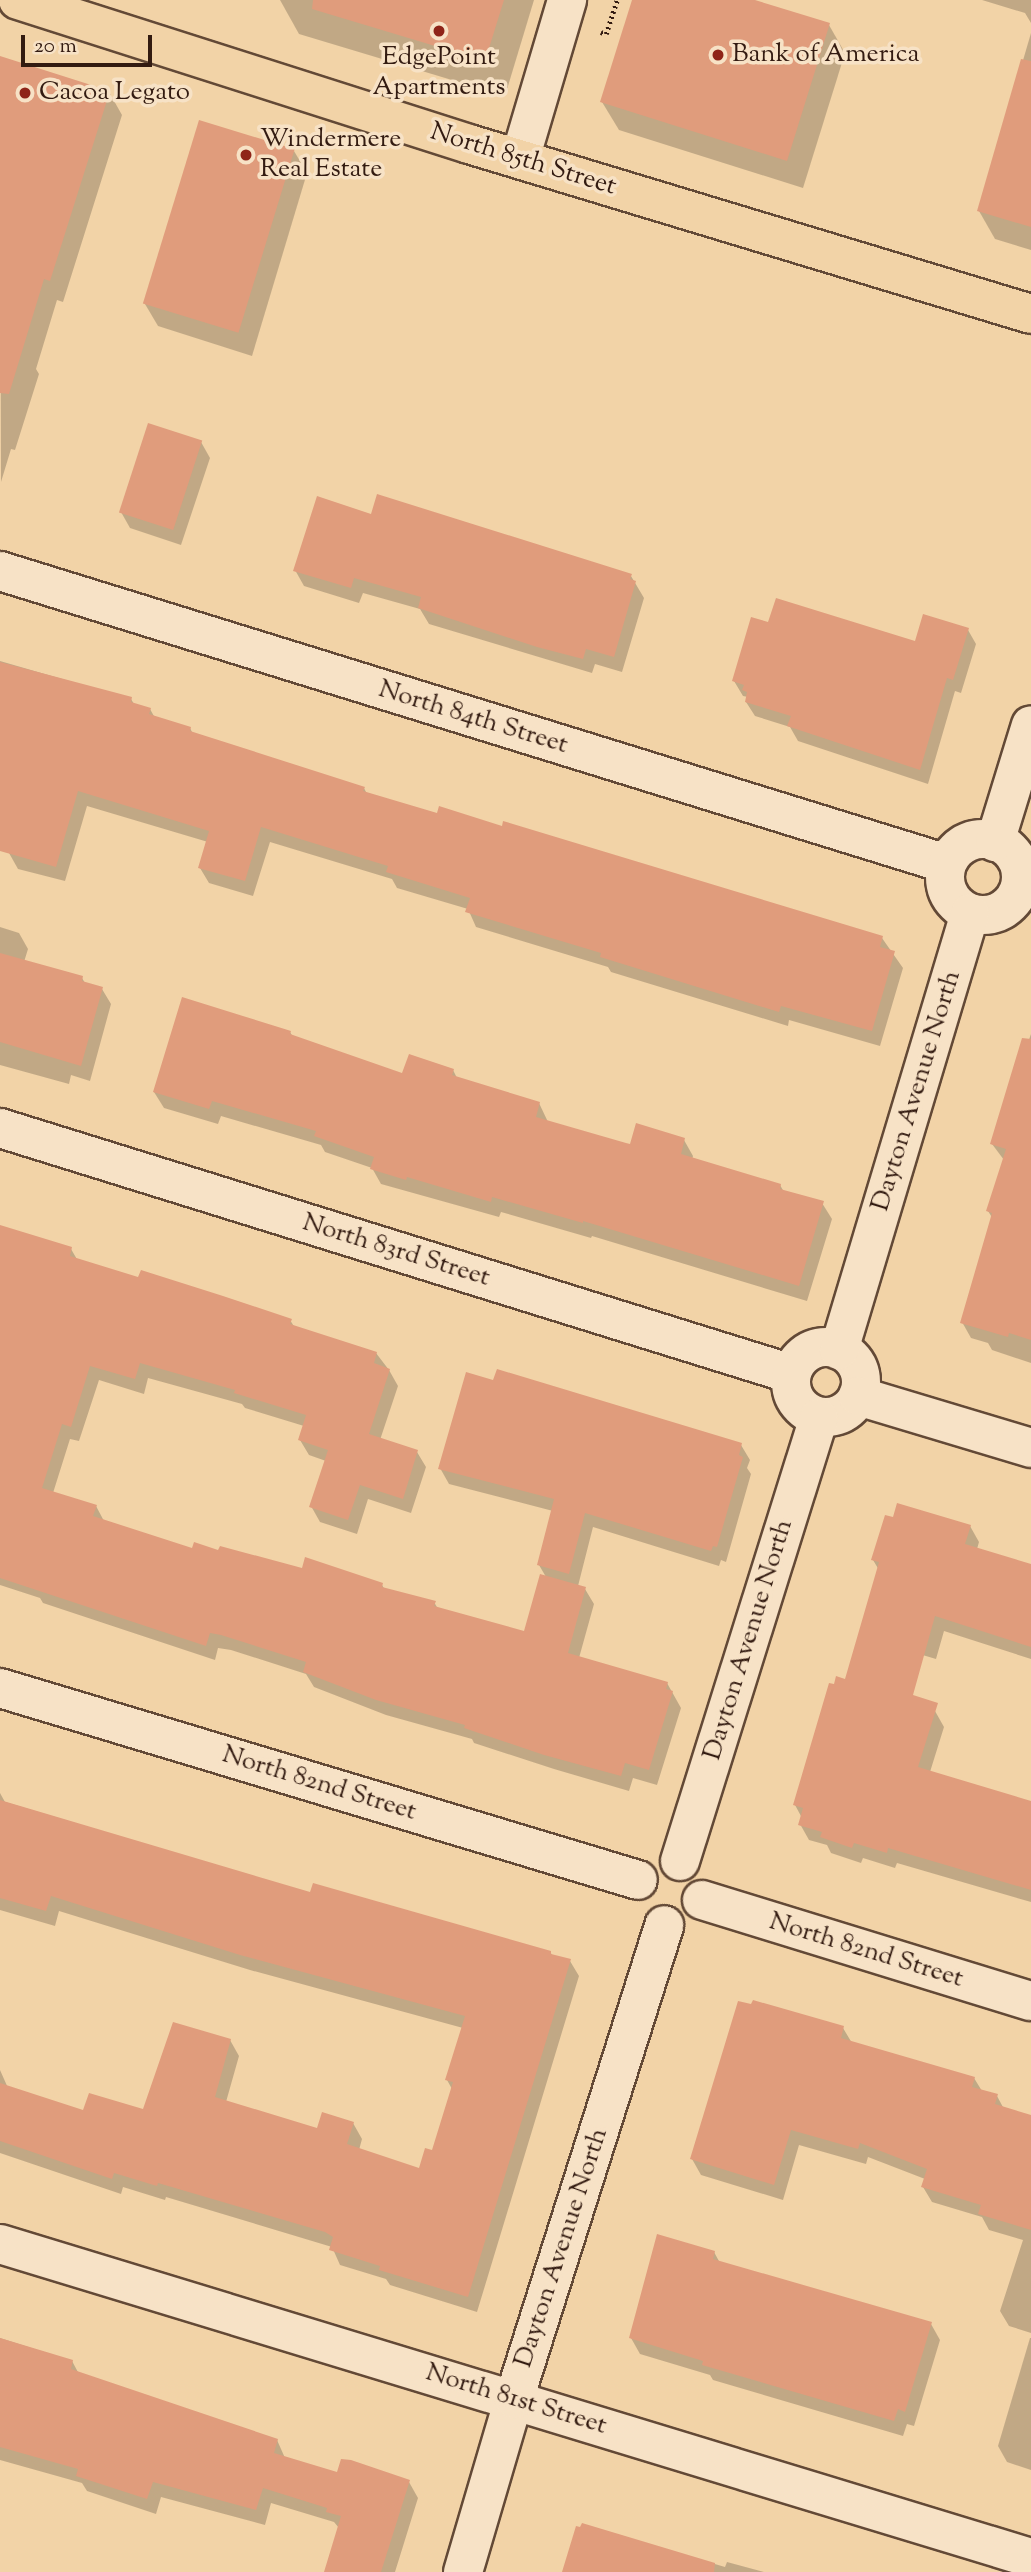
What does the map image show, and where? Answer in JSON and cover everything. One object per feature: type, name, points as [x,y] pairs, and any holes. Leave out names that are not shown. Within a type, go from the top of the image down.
[{"type":"main road","name":"North 85th Street","points":[[18,0],[520,159],[1031,314]]},
{"type":"street","points":[[520,159],[567,0]]},
{"type":"street","name":"North 84th Street","points":[[0,571],[947,864]]},
{"type":"street","points":[[995,842],[1031,725]]},
{"type":"street","points":[[975,840],[995,842],[1010,850],[1017,861],[1025,889],[993,914],[970,913],[948,894],[945,883],[947,864],[955,851],[964,844],[975,840]]},
{"type":"street","name":"Dayton Avenue North","points":[[839,1349],[970,913]]},
{"type":"street","name":"North 83rd Street","points":[[0,1128],[792,1374]]},
{"type":"street","points":[[839,1349],[854,1362],[860,1372],[858,1396],[842,1413],[819,1418],[800,1405],[794,1396],[792,1374],[796,1364],[813,1350],[839,1349]]},
{"type":"street","points":[[858,1396],[1031,1448]]},
{"type":"street","name":"Dayton Avenue North","points":[[680,1861],[819,1418]]},
{"type":"street","name":"North 82nd Street","points":[[0,1688],[638,1880]]},
{"type":"street","points":[[661,1860],[680,1861],[692,1868],[699,1877],[702,1900],[690,1919],[680,1924],[664,1925],[649,1919],[641,1911],[636,1891],[638,1880],[643,1871],[661,1860]]},
{"type":"street","name":"North 82nd Street","points":[[702,1900],[1031,2001]]},
{"type":"street","name":"Dayton Avenue North","points":[[463,2572],[514,2399],[664,1925]]},
{"type":"street","name":"North 81st Street","points":[[0,2244],[1031,2558]]},
{"type":"building","name":"EdgePoint Apartments","points":[[313,0],[504,0],[485,61],[312,9]]},
{"type":"building","name":"Bank of America","points":[[632,0],[755,0],[830,23],[787,161],[600,102]]},
{"type":"building","points":[[0,56],[110,91],[50,281],[44,279],[9,394],[0,393]]},
{"type":"building","points":[[1021,59],[1031,61],[1031,227],[977,211]]},
{"type":"building","points":[[199,120],[295,149],[238,333],[143,304]]},
{"type":"building","points":[[148,423],[202,441],[173,530],[119,512]]},
{"type":"building","points":[[377,494],[632,574],[630,579],[636,581],[614,657],[586,649],[583,659],[537,647],[418,608],[421,597],[354,578],[351,588],[293,571],[317,496],[371,514]]},
{"type":"building","points":[[776,598],[915,641],[923,614],[969,628],[953,680],[947,678],[920,770],[787,726],[791,716],[745,702],[747,692],[742,690],[744,685],[732,681],[751,617],[768,622]]},
{"type":"building","points":[[0,662],[132,697],[131,702],[151,708],[149,714],[191,727],[190,731],[365,787],[363,791],[437,813],[439,806],[502,826],[503,821],[883,936],[880,947],[895,951],[872,1031],[781,1006],[779,1012],[600,957],[601,953],[465,912],[470,898],[386,872],[388,866],[261,827],[245,881],[198,868],[209,831],[78,791],[56,867],[0,851]]},
{"type":"building","points":[[0,953],[83,976],[82,981],[103,987],[81,1066],[0,1042]]},
{"type":"building","points":[[182,997],[291,1031],[290,1034],[402,1073],[409,1054],[454,1069],[452,1075],[540,1102],[536,1117],[626,1143],[630,1144],[636,1123],[685,1138],[681,1154],[781,1184],[780,1189],[824,1201],[799,1286],[583,1221],[492,1197],[491,1202],[407,1177],[406,1180],[370,1169],[374,1157],[314,1136],[316,1131],[212,1101],[209,1109],[153,1092]]},
{"type":"building","points":[[1022,1038],[1031,1039],[1031,1340],[1009,1333],[1008,1337],[960,1323],[992,1213],[986,1211],[1006,1149],[990,1144]]},
{"type":"building","points":[[0,1225],[72,1247],[70,1256],[138,1277],[141,1270],[292,1319],[290,1324],[377,1352],[374,1363],[390,1369],[369,1434],[418,1450],[403,1499],[360,1485],[348,1520],[309,1507],[328,1450],[298,1440],[306,1415],[234,1393],[235,1390],[140,1363],[135,1379],[90,1366],[71,1427],[62,1424],[42,1488],[97,1505],[93,1516],[192,1548],[194,1542],[218,1550],[220,1546],[302,1568],[305,1557],[383,1583],[382,1587],[436,1601],[434,1606],[524,1631],[540,1574],[586,1587],[568,1653],[668,1682],[666,1689],[673,1691],[649,1770],[625,1763],[621,1776],[544,1755],[464,1728],[465,1725],[376,1700],[303,1672],[306,1662],[210,1633],[206,1646],[0,1578]]},
{"type":"building","points":[[497,1369],[742,1443],[739,1455],[743,1457],[717,1547],[713,1546],[711,1551],[585,1513],[569,1574],[537,1565],[554,1499],[438,1469],[466,1372],[493,1380]]},
{"type":"building","points":[[897,1503],[971,1525],[965,1544],[1031,1564],[1031,1647],[935,1616],[913,1695],[938,1703],[918,1767],[1031,1801],[1031,1890],[888,1848],[887,1853],[854,1843],[852,1848],[820,1837],[822,1832],[798,1825],[803,1808],[793,1805],[829,1683],[834,1684],[836,1676],[845,1679],[879,1562],[871,1560],[885,1515],[893,1517]]},
{"type":"building","points":[[0,1800],[310,1892],[313,1883],[571,1959],[468,2297],[379,2270],[380,2266],[329,2250],[333,2237],[325,2232],[158,2183],[157,2186],[114,2173],[112,2179],[0,2141],[0,2083],[83,2110],[89,2093],[143,2109],[173,2022],[231,2039],[215,2097],[317,2128],[322,2112],[354,2122],[347,2144],[419,2168],[425,2148],[432,2150],[453,2082],[445,2080],[465,2016],[240,1955],[51,1896],[46,1911],[0,1898]]},
{"type":"building","points":[[753,2000],[844,2026],[841,2038],[975,2077],[972,2087],[998,2094],[995,2104],[1031,2115],[1031,2230],[978,2214],[981,2205],[921,2187],[927,2169],[860,2143],[858,2149],[791,2130],[774,2185],[690,2159],[738,2001],[751,2004]]},
{"type":"building","points":[[657,2234],[715,2251],[713,2259],[932,2322],[905,2412],[898,2409],[894,2421],[702,2365],[703,2361],[629,2338]]},
{"type":"building","points":[[0,2338],[73,2360],[71,2369],[278,2439],[274,2453],[337,2472],[341,2459],[351,2460],[410,2480],[381,2572],[324,2572],[341,2516],[326,2512],[327,2508],[263,2488],[256,2510],[153,2482],[147,2499],[76,2476],[78,2469],[0,2447]]},
{"type":"building","points":[[582,2523],[715,2563],[714,2572],[562,2572],[576,2526],[580,2527]]},
{"type":"place","name":"EdgePoint Apartments","points":[[439,31]]},
{"type":"place","name":"Bank of America","points":[[718,55]]},
{"type":"place","name":"Cacoa Legato","points":[[25,93]]},
{"type":"place","name":"Windermere Real Estate","points":[[246,155]]}]
